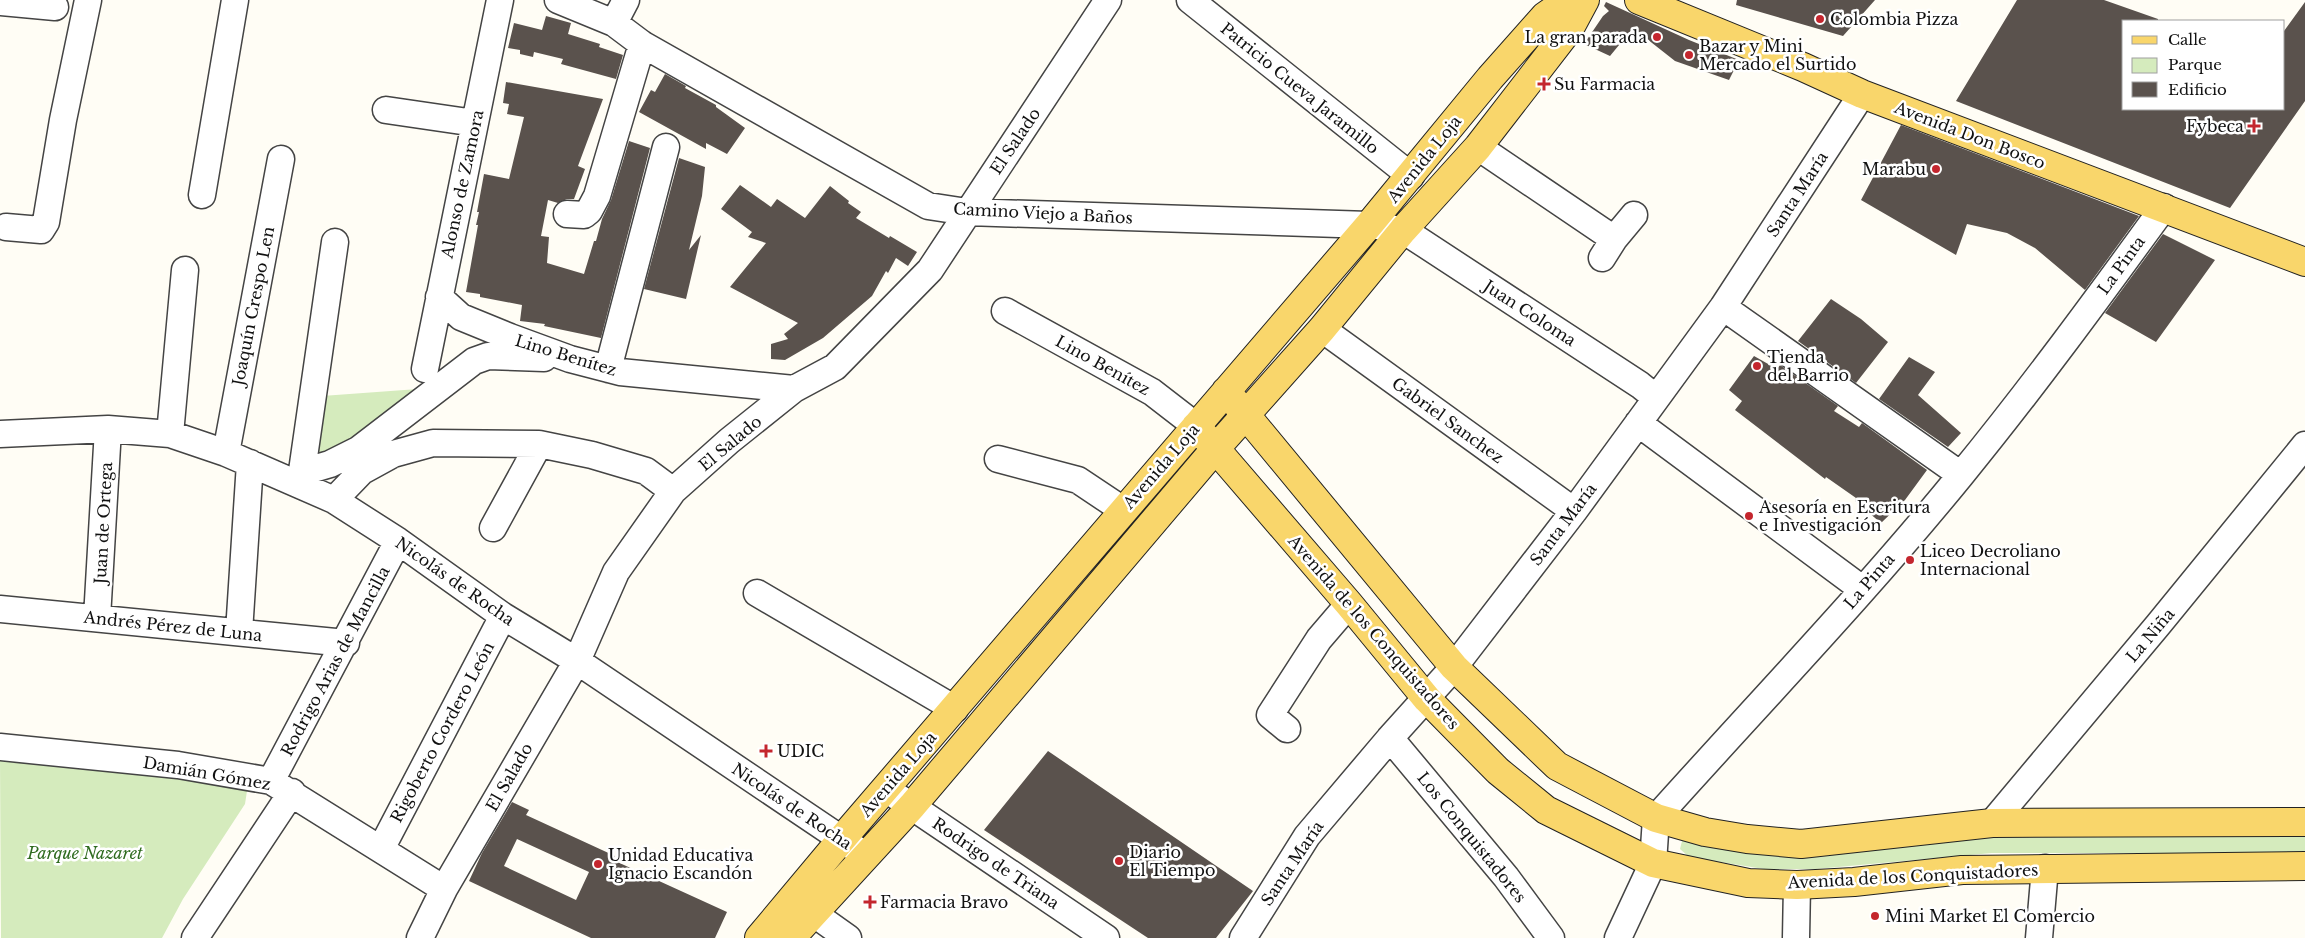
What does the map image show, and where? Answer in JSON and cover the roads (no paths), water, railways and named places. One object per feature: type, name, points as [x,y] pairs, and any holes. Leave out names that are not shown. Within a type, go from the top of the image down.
[{"type":"main road","name":"Avenida Loja","points":[[791,938],[803,906],[841,840],[1411,176],[1490,78],[1545,16],[1568,0]]},
{"type":"main road","name":"Avenida Loja","points":[[759,938],[803,906],[866,855],[912,806],[1216,448],[1322,329],[1403,230],[1478,147],[1570,28],[1585,0]]},
{"type":"main road","name":"Avenida Don Bosco","points":[[1639,0],[1803,67],[1862,94],[2305,262]]},
{"type":"main road","points":[[1226,391],[1454,667],[1557,766],[1656,818],[1705,832],[1747,839],[1801,844],[1992,823],[2305,822]]},
{"type":"main road","name":"Avenida de los Conquistadores","points":[[1196,426],[1350,604],[1427,699],[1498,771],[1546,810],[1653,862],[1748,883],[1797,885],[1854,882],[1962,870],[2305,866]]},
{"type":"street","points":[[6,227],[40,230],[46,222],[64,110],[88,0]]},
{"type":"street","points":[[202,195],[235,0]]},
{"type":"street","name":"Alonso de Zamora","points":[[425,369],[500,0]]},
{"type":"street","name":"Camino Viejo a Baños","points":[[558,0],[614,23],[642,44],[928,206],[967,212],[1369,225],[1403,230]]},
{"type":"street","points":[[614,23],[626,0]]},
{"type":"street","name":"El Salado","points":[[420,938],[444,889],[577,661],[616,572],[674,491],[729,441],[794,389],[834,367],[930,270],[1108,0]]},
{"type":"street","name":"Patricio Cueva Jaramillo","points":[[1190,0],[1411,176]]},
{"type":"street","points":[[0,2],[54,7]]},
{"type":"street","points":[[566,214],[584,215],[589,211],[597,196],[642,44]]},
{"type":"street","name":"Santa María","points":[[1243,938],[1307,836],[1390,738],[1454,667],[1574,511],[1723,306],[1862,94]]},
{"type":"street","points":[[386,110],[475,123]]},
{"type":"street","points":[[608,369],[666,147]]},
{"type":"street","points":[[1478,147],[1608,248],[1634,215]]},
{"type":"street","name":"Joaquín Crespo Len","points":[[226,453],[281,159]]},
{"type":"street","name":"La Pinta","points":[[1656,818],[1862,589],[1961,475],[2115,275],[2164,207]]},
{"type":"street","name":"Juan Coloma","points":[[1403,230],[1640,385],[1656,398]]},
{"type":"street","points":[[302,478],[335,242]]},
{"type":"street","points":[[170,434],[185,270]]},
{"type":"street","name":"Lino Benítez","points":[[439,297],[461,317],[570,359],[608,369],[620,372],[794,389]]},
{"type":"street","points":[[1723,306],[1961,475]]},
{"type":"street","name":"Lino Benítez","points":[[1005,311],[1152,392],[1196,426]]},
{"type":"street","name":"Gabriel Sanchez","points":[[1322,329],[1574,511]]},
{"type":"street","points":[[302,478],[358,450],[474,361],[488,356],[570,359]]},
{"type":"street","points":[[1638,423],[1862,589]]},
{"type":"street","name":"Nicolás de Rocha","points":[[0,434],[108,428],[170,434],[250,463],[302,478],[398,541],[503,616],[577,661],[866,855]]},
{"type":"street","name":"Juan de Ortega","points":[[97,618],[108,428]]},
{"type":"street","points":[[334,500],[362,471],[393,454],[433,443],[540,444],[592,455],[646,471],[674,491]]},
{"type":"street","points":[[493,528],[540,444]]},
{"type":"street","name":"La Niña","points":[[1992,823],[2158,625],[2305,444]]},
{"type":"street","points":[[998,459],[1078,480],[1123,510]]},
{"type":"street","points":[[239,632],[250,463]]},
{"type":"street","name":"Rodrigo Arias de Mancilla","points":[[195,938],[282,786],[346,643],[398,541]]},
{"type":"street","points":[[757,592],[955,709]]},
{"type":"street","points":[[1286,729],[1270,715],[1320,639],[1350,604]]},
{"type":"street","name":"Andrés Pérez de Luna","points":[[0,609],[346,643]]},
{"type":"street","name":"Rigoberto Cordero León","points":[[381,849],[503,616]]},
{"type":"street","name":"Los Conquistadores","points":[[1390,738],[1506,877],[1551,938]]},
{"type":"street","name":"Damián Gómez","points":[[0,747],[178,765],[282,786],[444,889]]},
{"type":"street","name":"Rodrigo de Triana","points":[[886,789],[1106,938]]},
{"type":"street","points":[[1618,938],[1653,862],[1656,818]]},
{"type":"street","points":[[2039,938],[2045,868]]},
{"type":"street","points":[[1796,938],[1797,885]]},
{"type":"street","points":[[803,906],[848,938]]},
{"type":"place","name":"Colombia Pizza","points":[[1820,19]]},
{"type":"place","name":"La gran parada","points":[[1657,37]]},
{"type":"place","name":"Bazar y Mini Mercado el Surtido","points":[[1689,55]]},
{"type":"place","name":"Su Farmacia","points":[[1544,84]]},
{"type":"place","name":"Fybeca","points":[[2254,126]]},
{"type":"place","name":"Marabu","points":[[1936,169]]},
{"type":"place","name":"Tienda del Barrio","points":[[1757,366]]},
{"type":"place","name":"Asesoría en Escritura e Investigación","points":[[1749,516]]},
{"type":"place","name":"Liceo Decroliano Internacional","points":[[1910,560]]},
{"type":"place","name":"UDIC","points":[[766,751]]},
{"type":"place","name":"Diario El Tiempo","points":[[1119,861]]},
{"type":"place","name":"Unidad Educativa Ignacio Escandón","points":[[598,864]]},
{"type":"place","name":"Farmacia Bravo","points":[[870,902]]},
{"type":"place","name":"Mini Market El Comercio","points":[[1875,916]]},
{"type":"park label","name":"Parque Nazaret","points":[[85,853]]}]
